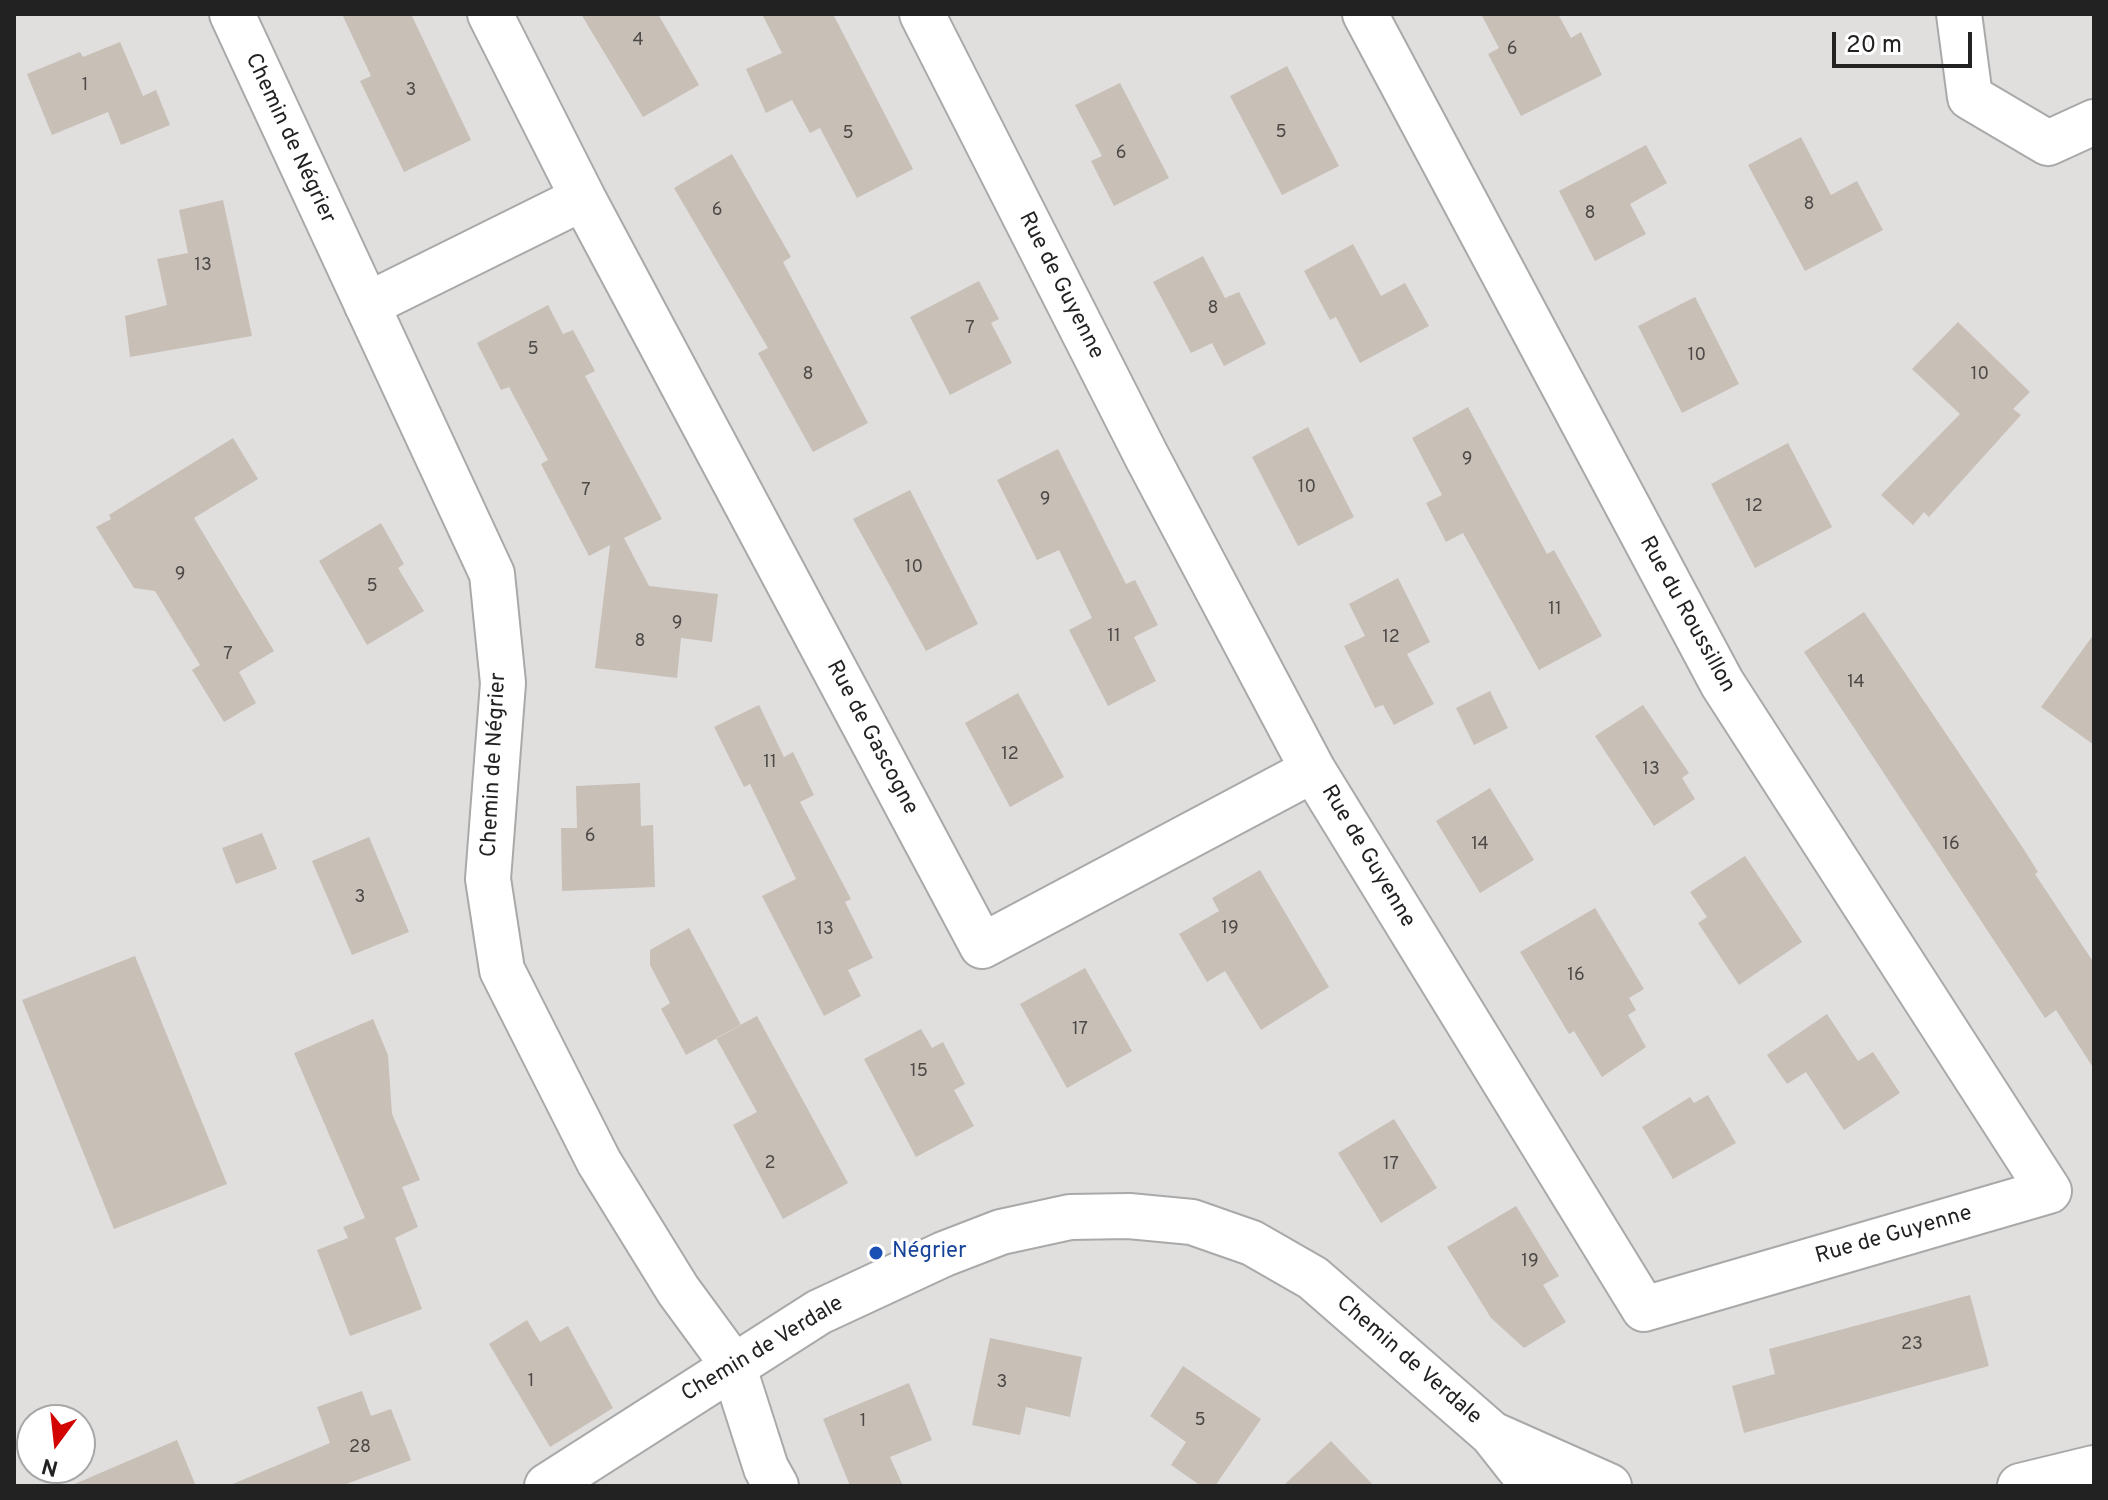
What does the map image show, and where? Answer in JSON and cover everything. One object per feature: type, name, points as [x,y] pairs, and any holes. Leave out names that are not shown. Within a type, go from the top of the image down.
[{"type":"street","name":"Chemin de Négrier","points":[[232,14],[492,574],[503,683],[488,879],[502,970],[599,1162],[678,1290],[733,1365],[766,1468],[776,1486]]},
{"type":"street","name":"Rue de Gascogne","points":[[490,14],[583,198],[982,946],[1313,770]]},
{"type":"street","name":"Rue de Guyenne","points":[[922,14],[1147,457],[1313,770],[1644,1309],[2049,1191]]},
{"type":"street","name":"Rue du Roussillon","points":[[1365,14],[1722,683],[2049,1191]]},
{"type":"street","points":[[1959,14],[1970,97],[2048,143],[2094,122]]},
{"type":"street","points":[[367,305],[583,198]]},
{"type":"street","name":"Chemin de Verdale","points":[[547,1486],[819,1312],[958,1248],[1001,1232],[1070,1217],[1129,1216],[1192,1222],[1252,1243],[1313,1278],[1492,1434],[1533,1486]]},
{"type":"street","name":"Chemin de Verdale","points":[[1492,1434],[1609,1486]]},
{"type":"street","points":[[2020,1486],[2094,1468]]},
{"type":"shaded area","points":[[14,14],[2094,14],[2094,1486],[14,1486]]},
{"type":"building","points":[[342,14],[411,14],[471,140],[404,172],[360,81],[371,76]]},
{"type":"building","points":[[581,14],[658,14],[699,85],[643,117]]},
{"type":"building","points":[[762,14],[833,14],[913,169],[857,198],[820,128],[810,133],[792,100],[766,113],[746,69],[782,53]]},
{"type":"building","points":[[1481,14],[1558,14],[1571,38],[1581,32],[1602,75],[1521,116],[1488,54],[1499,48]]},
{"type":"building","points":[[120,42],[143,96],[156,90],[170,125],[121,145],[108,112],[52,135],[27,74],[80,52],[83,57]]},
{"type":"building","points":[[1287,66],[1339,166],[1282,195],[1230,96]]},
{"type":"building","points":[[1120,83],[1169,178],[1114,206],[1091,161],[1102,156],[1075,105]]},
{"type":"building","points":[[1801,137],[1831,195],[1857,181],[1883,230],[1805,271],[1748,165]]},
{"type":"building","points":[[1646,145],[1667,183],[1630,204],[1646,234],[1595,261],[1559,191]]},
{"type":"building","points":[[732,154],[791,257],[783,262],[868,423],[813,452],[758,353],[768,348],[674,188]]},
{"type":"building","points":[[223,200],[252,336],[130,357],[125,316],[167,305],[157,259],[188,253],[179,210]]},
{"type":"building","points":[[1353,244],[1381,296],[1405,283],[1429,326],[1360,363],[1336,317],[1330,320],[1304,271]]},
{"type":"building","points":[[1203,256],[1225,298],[1239,292],[1266,344],[1224,366],[1212,343],[1191,353],[1153,282]]},
{"type":"building","points":[[979,281],[999,319],[991,323],[1012,363],[950,395],[910,317]]},
{"type":"building","points":[[1695,297],[1739,384],[1682,413],[1638,326]]},
{"type":"building","points":[[548,305],[563,334],[573,330],[595,371],[585,376],[662,519],[624,538],[649,586],[718,594],[712,642],[681,638],[677,678],[595,668],[610,545],[589,556],[541,464],[548,460],[509,387],[501,390],[477,343]]},
{"type":"building","points":[[1958,322],[2030,392],[2013,409],[2021,415],[1929,517],[1924,512],[1913,525],[1881,495],[1960,414],[1912,369]]},
{"type":"building","points":[[1468,407],[1547,554],[1554,550],[1602,636],[1539,670],[1463,533],[1446,542],[1426,503],[1442,495],[1412,438]]},
{"type":"building","points":[[1308,427],[1354,517],[1298,546],[1252,457]]},
{"type":"building","points":[[233,438],[258,479],[194,518],[274,651],[239,672],[256,703],[224,722],[192,670],[200,665],[155,591],[134,588],[96,527],[111,519],[109,515]]},
{"type":"building","points":[[1788,443],[1832,527],[1755,568],[1711,484]]},
{"type":"building","points":[[1058,449],[1126,584],[1135,580],[1158,625],[1134,637],[1156,681],[1108,706],[1069,630],[1092,618],[1059,550],[1037,560],[997,480]]},
{"type":"building","points":[[910,490],[978,624],[926,651],[853,519]]},
{"type":"building","points":[[381,523],[404,564],[398,568],[424,611],[367,645],[319,561]]},
{"type":"building","points":[[1398,578],[1430,642],[1407,654],[1434,704],[1394,725],[1383,705],[1375,708],[1344,646],[1365,636],[1349,604]]},
{"type":"building","points":[[1864,612],[2023,848],[2038,872],[2035,874],[2094,963],[2094,1069],[2056,1010],[2045,1018],[1804,652]]},
{"type":"building","points":[[2094,634],[2094,745],[2041,707]]},
{"type":"building","points":[[1490,691],[1508,728],[1474,745],[1456,708]]},
{"type":"building","points":[[1018,693],[1064,777],[1010,807],[965,723]]},
{"type":"building","points":[[759,705],[784,757],[793,752],[814,795],[800,802],[851,899],[845,902],[873,958],[848,970],[861,996],[824,1016],[762,896],[796,879],[750,784],[744,787],[714,727]]},
{"type":"building","points":[[1643,705],[1689,773],[1682,778],[1695,799],[1654,826],[1595,736]]},
{"type":"building","points":[[640,783],[641,826],[653,825],[655,887],[562,891],[561,828],[577,828],[576,786]]},
{"type":"building","points":[[1490,788],[1534,860],[1480,893],[1436,821]]},
{"type":"building","points":[[262,833],[277,869],[236,884],[222,848]]},
{"type":"building","points":[[369,837],[409,932],[352,955],[312,861]]},
{"type":"building","points":[[1745,856],[1802,942],[1739,985],[1698,923],[1707,917],[1690,892]]},
{"type":"building","points":[[1260,870],[1329,987],[1261,1030],[1225,971],[1207,982],[1179,934],[1219,911],[1212,898]]},
{"type":"building","points":[[1595,908],[1644,989],[1629,998],[1636,1010],[1628,1015],[1646,1047],[1602,1077],[1574,1031],[1569,1034],[1520,952]]},
{"type":"building","points":[[689,928],[741,1025],[686,1055],[661,1009],[670,1003],[650,965],[650,950]]},
{"type":"building","points":[[135,956],[227,1184],[114,1229],[22,1000]]},
{"type":"building","points":[[1085,968],[1132,1051],[1067,1088],[1020,1004]]},
{"type":"building","points":[[1827,1014],[1858,1061],[1873,1052],[1900,1093],[1844,1130],[1806,1072],[1787,1084],[1767,1055]]},
{"type":"building","points":[[757,1016],[848,1183],[783,1219],[733,1125],[757,1112],[716,1038]]},
{"type":"building","points":[[373,1019],[388,1055],[392,1114],[420,1180],[402,1187],[418,1227],[395,1238],[422,1309],[350,1336],[317,1250],[348,1238],[343,1227],[365,1218],[294,1053]]},
{"type":"building","points":[[921,1029],[932,1048],[943,1042],[965,1084],[954,1090],[974,1126],[916,1157],[864,1059]]},
{"type":"building","points":[[1708,1095],[1736,1143],[1673,1179],[1642,1127],[1690,1097],[1694,1103]]},
{"type":"building","points":[[1394,1119],[1437,1188],[1381,1223],[1338,1153]]},
{"type":"building","points":[[1516,1206],[1559,1276],[1543,1285],[1566,1322],[1524,1348],[1491,1318],[1447,1247]]},
{"type":"building","points":[[1970,1295],[1989,1366],[1744,1433],[1732,1386],[1775,1374],[1769,1349]]},
{"type":"building","points":[[527,1320],[540,1342],[568,1326],[613,1408],[550,1447],[489,1344]]},
{"type":"building","points":[[990,1338],[1082,1357],[1070,1417],[1026,1407],[1020,1435],[972,1425]]},
{"type":"building","points":[[1183,1366],[1261,1419],[1215,1486],[1201,1486],[1171,1465],[1186,1442],[1150,1416]]},
{"type":"building","points":[[909,1383],[932,1440],[890,1457],[903,1486],[850,1486],[823,1419]]},
{"type":"building","points":[[362,1391],[371,1416],[391,1409],[411,1460],[341,1486],[228,1486],[330,1443],[317,1407]]},
{"type":"building","points":[[177,1440],[196,1486],[70,1486],[96,1484],[96,1475]]},
{"type":"building","points":[[1331,1441],[1374,1486],[1283,1486]]},
{"type":"place","name":"Négrier","points":[[876,1253]]}]
